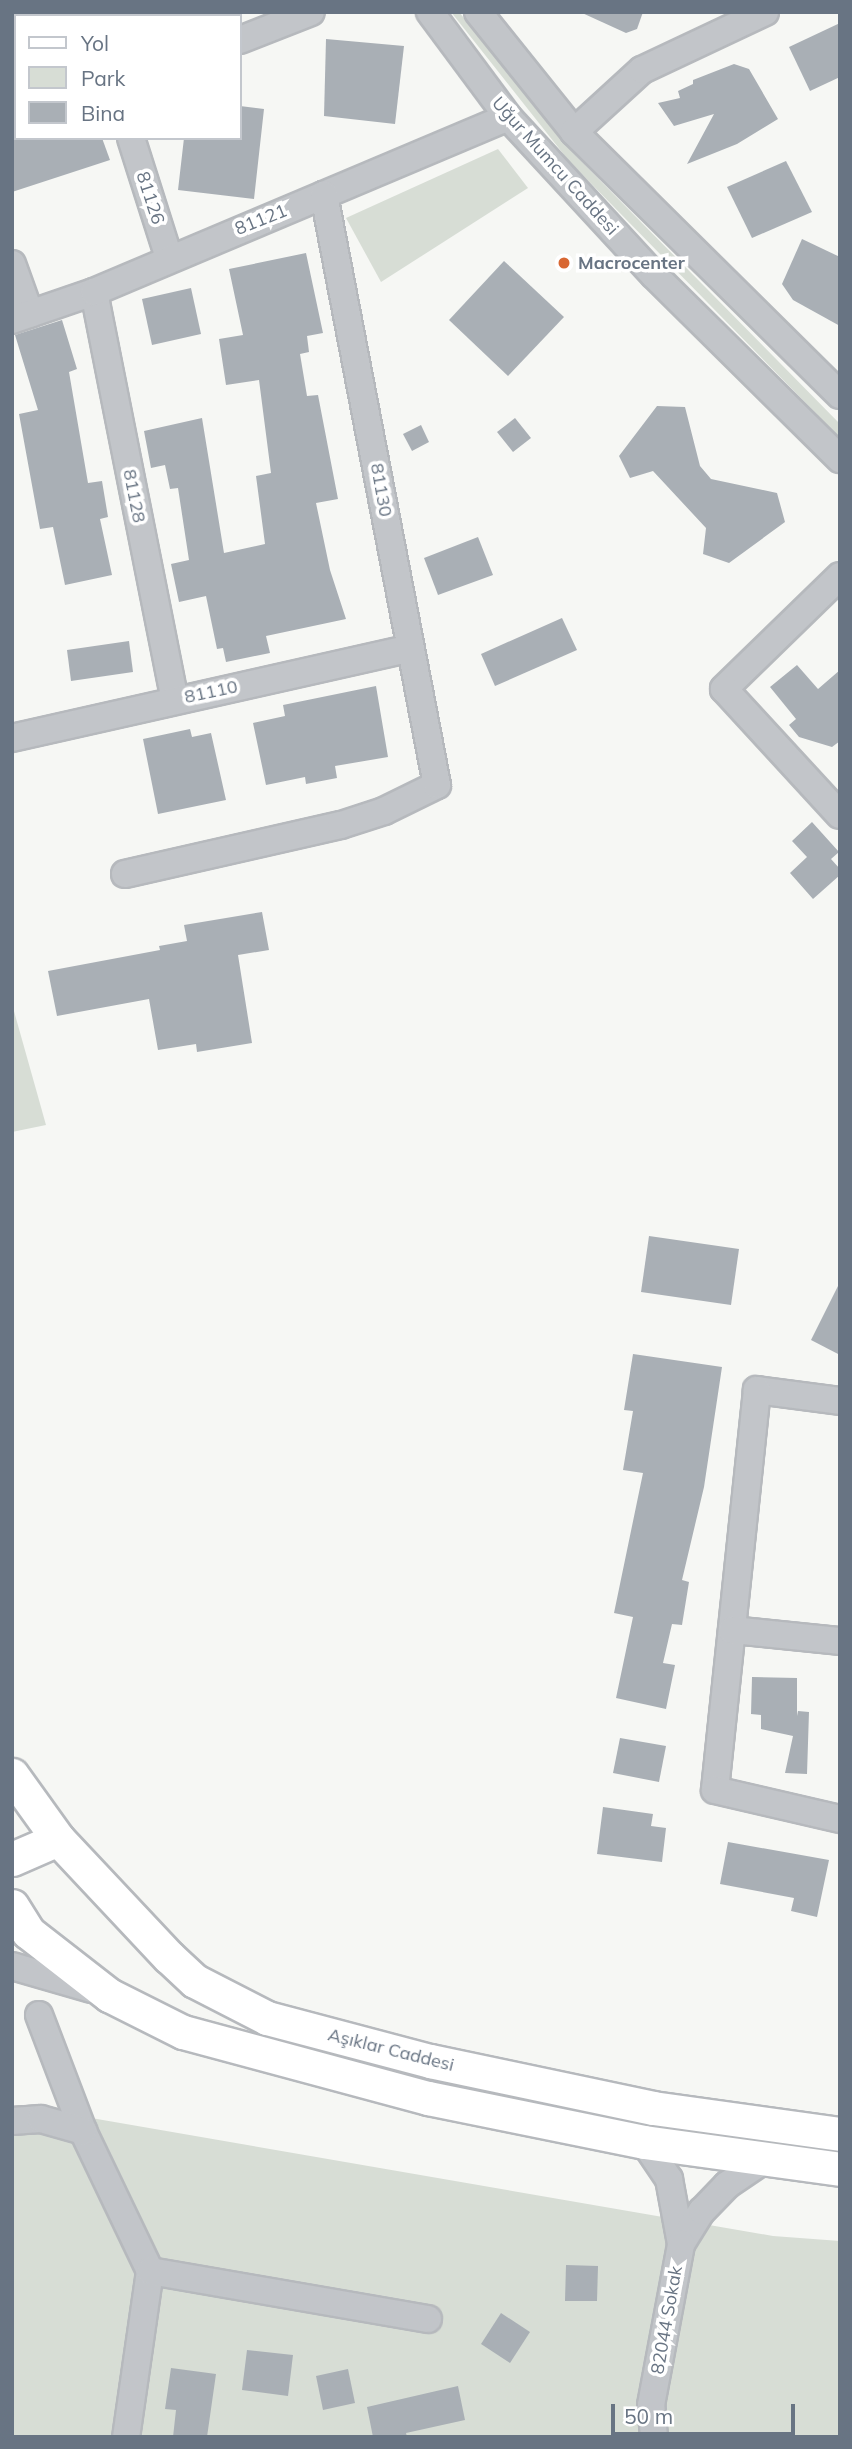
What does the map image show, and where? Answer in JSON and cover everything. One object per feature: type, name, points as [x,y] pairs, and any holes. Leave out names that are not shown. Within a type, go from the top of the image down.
[{"type":"main road","name":"Aşıklar Caddesi","points":[[12,1775],[58,1839],[126,1914],[195,1981],[267,2018],[430,2061],[653,2108],[840,2134]]},
{"type":"main road","points":[[12,1859],[58,1839]]},
{"type":"main road","points":[[12,1906],[28,1932],[108,1995]]},
{"type":"main road","name":"Aşıklar Caddesi","points":[[108,1995],[183,2032],[295,2065],[644,2142],[761,2162],[840,2169]]},
{"type":"street","points":[[242,39],[312,12]]},
{"type":"street","name":"Uğur Mumcu Caddesi","points":[[430,12],[508,117],[654,275],[840,459]]},
{"type":"street","name":"Uğur Mumcu Caddesi","points":[[478,12],[574,132],[834,378]]},
{"type":"street","points":[[574,132],[642,70],[765,12]]},
{"type":"street","name":"81121","points":[[21,317],[94,292],[169,257],[508,117]]},
{"type":"street","name":"81126","points":[[132,140],[169,257]]},
{"type":"street","name":"81130","points":[[125,874],[341,825],[417,797],[437,785],[324,195]]},
{"type":"street","points":[[12,264],[21,317]]},
{"type":"street","name":"81128","points":[[94,292],[175,699]]},
{"type":"street","points":[[840,576],[724,689],[840,815]]},
{"type":"street","name":"81110","points":[[12,738],[410,648]]},
{"type":"street","points":[[840,1401],[757,1390],[715,1790],[840,1819]]},
{"type":"street","points":[[732,1630],[840,1642]]},
{"type":"street","name":"Aşıklar Caddesi","points":[[12,1966],[108,1995]]},
{"type":"street","points":[[39,2015],[83,2131],[150,2271],[126,2437]]},
{"type":"street","points":[[12,2121],[41,2119],[83,2131]]},
{"type":"street","points":[[644,2142],[669,2179],[681,2244]]},
{"type":"street","points":[[681,2244],[719,2194],[761,2162]]},
{"type":"street","name":"82044 Sokak","points":[[654,2437],[651,2405],[681,2244]]},
{"type":"street","points":[[150,2271],[428,2319]]},
{"type":"green space","points":[[451,12],[459,12],[574,154],[840,424],[840,438],[569,161]]},
{"type":"green space","points":[[498,149],[528,188],[381,282],[346,218]]},
{"type":"green space","points":[[12,1004],[46,1125],[12,1132]]},
{"type":"green space","points":[[45,2110],[773,2236],[840,2241],[840,2437],[12,2437],[12,2112]]},
{"type":"building","points":[[580,12],[643,12],[637,29],[626,33]]},
{"type":"building","points":[[840,23],[840,77],[810,91],[789,47]]},
{"type":"building","points":[[326,39],[404,46],[395,124],[324,116]]},
{"type":"building","points":[[734,64],[749,69],[778,119],[737,144],[687,164],[714,114],[674,126],[658,103],[680,98],[678,91],[693,84],[693,80]]},
{"type":"building","points":[[242,106],[264,109],[254,199],[178,190],[184,140],[242,140]]},
{"type":"building","points":[[12,138],[103,140],[110,160],[12,192]]},
{"type":"building","points":[[786,161],[812,212],[752,238],[727,187]]},
{"type":"building","points":[[802,239],[840,257],[840,326],[793,300],[782,284]]},
{"type":"building","points":[[306,253],[323,333],[307,336],[309,352],[300,354],[307,396],[318,395],[338,499],[316,503],[330,570],[346,619],[266,636],[270,653],[226,662],[223,648],[217,649],[206,596],[179,602],[171,564],[189,560],[178,488],[170,489],[165,465],[151,468],[144,431],[202,418],[224,553],[265,544],[256,476],[271,473],[259,380],[226,385],[219,339],[243,335],[229,269]]},
{"type":"building","points":[[504,261],[564,317],[508,376],[449,320]]},
{"type":"building","points":[[191,288],[201,334],[152,345],[142,299]]},
{"type":"building","points":[[62,320],[77,369],[69,372],[88,483],[102,481],[108,517],[100,519],[112,575],[65,585],[53,527],[40,529],[19,414],[38,410],[15,335]]},
{"type":"building","points":[[657,406],[685,407],[700,466],[711,479],[777,493],[785,522],[729,563],[703,554],[706,528],[653,471],[630,478],[619,456]]},
{"type":"building","points":[[515,418],[531,438],[513,452],[497,432]]},
{"type":"building","points":[[421,425],[429,442],[412,451],[403,434]]},
{"type":"building","points":[[478,537],[493,575],[438,595],[424,558]]},
{"type":"building","points":[[562,618],[577,650],[495,686],[481,654]]},
{"type":"building","points":[[129,641],[133,672],[71,681],[67,650]]},
{"type":"building","points":[[797,665],[818,689],[840,670],[840,741],[832,747],[799,737],[789,725],[796,719],[770,687]]},
{"type":"building","points":[[376,686],[388,757],[335,766],[337,778],[306,784],[305,777],[266,785],[253,723],[285,716],[283,705]]},
{"type":"building","points":[[190,729],[192,737],[211,733],[226,800],[158,814],[143,739]]},
{"type":"building","points":[[812,822],[839,852],[831,859],[840,869],[840,875],[813,899],[790,873],[807,857],[792,841]]},
{"type":"building","points":[[262,912],[269,950],[238,955],[252,1043],[197,1052],[196,1044],[158,1050],[149,999],[57,1016],[48,971],[160,950],[159,946],[187,941],[184,925]]},
{"type":"building","points":[[649,1236],[739,1249],[731,1305],[641,1292]]},
{"type":"building","points":[[840,1282],[840,1355],[811,1340]]},
{"type":"building","points":[[633,1354],[722,1367],[704,1487],[682,1580],[689,1582],[682,1625],[672,1624],[663,1663],[675,1665],[666,1709],[616,1698],[633,1617],[614,1613],[643,1473],[623,1470],[633,1411],[624,1410]]},
{"type":"building","points":[[752,1677],[797,1678],[797,1716],[798,1711],[809,1712],[807,1774],[785,1773],[793,1736],[761,1729],[761,1715],[751,1714]]},
{"type":"building","points":[[620,1738],[666,1746],[659,1782],[613,1773]]},
{"type":"building","points":[[603,1807],[653,1814],[651,1826],[666,1828],[662,1862],[597,1854]]},
{"type":"building","points":[[728,1842],[829,1860],[817,1917],[791,1911],[794,1898],[720,1884]]},
{"type":"building","points":[[566,2265],[598,2266],[597,2301],[565,2301]]},
{"type":"building","points":[[501,2313],[530,2332],[510,2363],[481,2344]]},
{"type":"building","points":[[247,2350],[293,2355],[288,2396],[242,2390]]},
{"type":"building","points":[[171,2368],[216,2374],[207,2437],[173,2437],[176,2410],[165,2409]]},
{"type":"building","points":[[348,2369],[355,2403],[323,2410],[316,2376]]},
{"type":"building","points":[[458,2386],[465,2420],[406,2433],[407,2437],[373,2437],[367,2407]]},
{"type":"place","name":"Macrocenter","points":[[564,263]]}]
